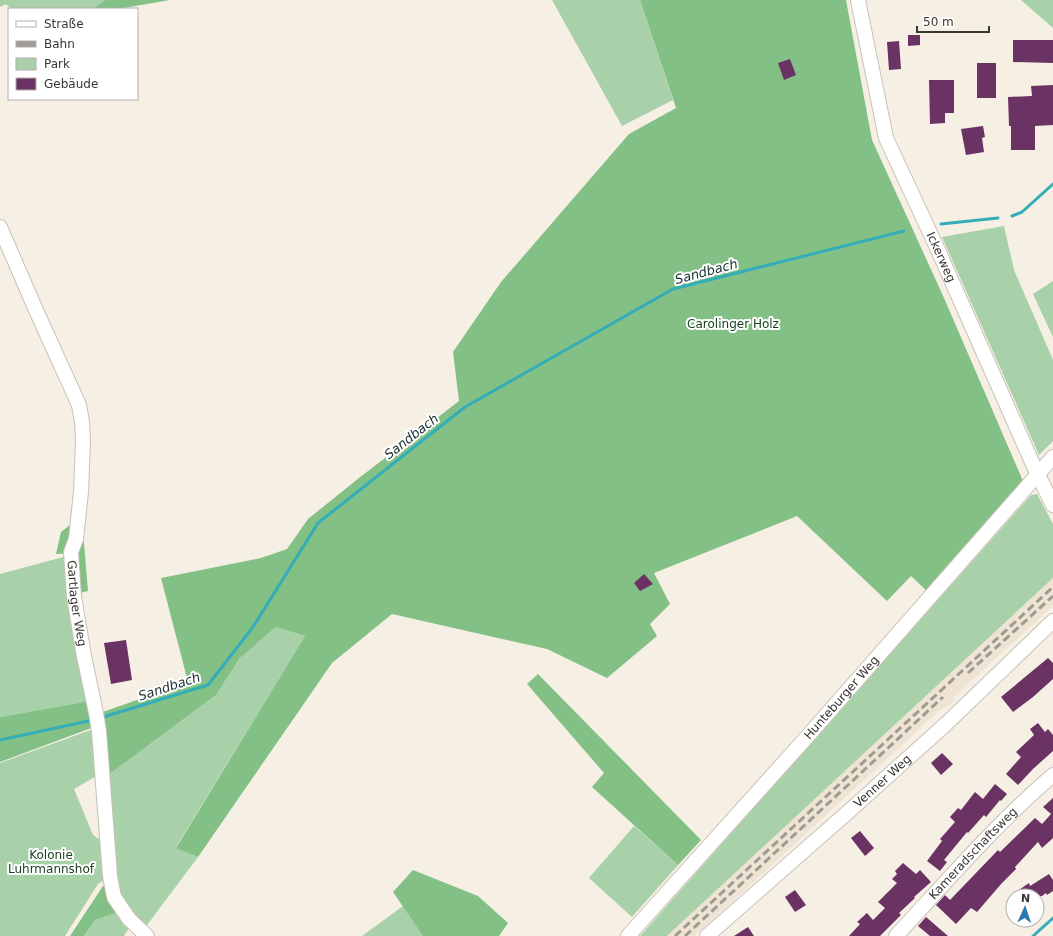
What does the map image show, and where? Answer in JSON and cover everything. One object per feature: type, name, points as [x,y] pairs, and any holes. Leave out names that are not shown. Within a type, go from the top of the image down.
[{"type":"street","name":"Ickerweg","points":[[858,0],[886,138],[938,250],[1037,475],[1053,505]]},
{"type":"street","name":"Gartlager Weg","points":[[0,227],[79,405],[83,441],[81,492],[76,538],[71,552],[75,604],[97,719],[109,862],[114,897],[129,919],[147,936]]},
{"type":"street","name":"Hunteburger Weg","points":[[628,936],[806,738],[1053,457]]},
{"type":"street","name":"Venner Weg","points":[[707,936],[940,729],[1053,621]]},
{"type":"street","name":"Kameradschaftsweg","points":[[896,936],[1004,821],[1034,791],[1053,775]]},
{"type":"shaded area","points":[[1053,578],[1053,606],[953,698],[954,700],[949,706],[941,709],[695,936],[667,936]]},
{"type":"green space","points":[[0,0],[105,0],[94,8],[10,8],[6,4],[0,7]]},
{"type":"green space","points":[[105,0],[170,0],[124,8],[94,8]]},
{"type":"green space","points":[[552,0],[640,0],[673,100],[622,126]]},
{"type":"green space","name":"Carolinger Holz","points":[[640,0],[846,0],[872,140],[944,298],[1023,481],[929,593],[911,576],[887,601],[797,516],[654,573],[670,604],[650,624],[657,636],[607,678],[547,649],[392,614],[332,663],[198,857],[176,848],[305,636],[276,627],[240,658],[216,695],[107,776],[100,713],[188,682],[161,578],[261,558],[287,549],[308,519],[459,401],[453,352],[501,282],[629,134],[676,108]]},
{"type":"green space","points":[[1021,0],[1053,0],[1053,28]]},
{"type":"green space","points":[[1004,226],[1014,270],[1053,360],[1053,441],[1039,455],[942,237]]},
{"type":"green space","points":[[1053,281],[1053,337],[1033,294]]},
{"type":"green space","points":[[1037,494],[1053,524],[1053,578],[667,936],[640,936],[1031,495]]},
{"type":"green space","points":[[77,520],[82,520],[88,591],[76,594],[74,553],[56,554],[61,532]]},
{"type":"green space","points":[[67,556],[89,701],[0,717],[0,574]]},
{"type":"green space","points":[[276,627],[305,636],[176,847],[198,857],[144,929],[118,894],[107,776],[216,695],[240,658]]},
{"type":"green space","points":[[538,674],[701,840],[678,865],[592,787],[604,773],[527,684]]},
{"type":"green space","points":[[89,701],[94,727],[0,762],[0,717]]},
{"type":"green space","name":"Kolonie Luhrmannshof","points":[[96,728],[100,774],[74,789],[93,835],[102,841],[105,879],[98,884],[65,936],[0,936],[0,763]]},
{"type":"green space","points":[[634,826],[678,865],[632,917],[589,878]]},
{"type":"green space","points":[[413,870],[478,896],[508,923],[499,936],[423,936],[393,892]]},
{"type":"green space","points":[[107,885],[119,912],[95,920],[84,936],[70,936],[103,886]]},
{"type":"green space","points":[[403,906],[423,936],[362,936]]},
{"type":"green space","points":[[119,912],[131,925],[124,936],[84,936],[95,920]]},
{"type":"building","points":[[908,35],[920,35],[920,45],[908,46]]},
{"type":"building","points":[[1013,40],[1053,40],[1053,63],[1013,62]]},
{"type":"building","points":[[899,41],[901,69],[889,70],[887,42]]},
{"type":"building","points":[[790,59],[796,75],[784,80],[778,63]]},
{"type":"building","points":[[977,63],[996,63],[996,98],[977,98]]},
{"type":"building","points":[[929,80],[954,80],[954,113],[945,113],[945,123],[930,124]]},
{"type":"building","points":[[1053,85],[1053,125],[1035,126],[1035,150],[1011,150],[1011,126],[1009,126],[1008,97],[1032,96],[1031,86]]},
{"type":"building","points":[[983,126],[985,137],[982,138],[984,152],[966,155],[961,129]]},
{"type":"building","points":[[644,574],[653,584],[640,591],[634,583]]},
{"type":"building","points":[[126,640],[132,680],[111,684],[104,643]]},
{"type":"building","points":[[1048,658],[1053,663],[1053,679],[1013,712],[1001,697]]},
{"type":"building","points":[[1038,723],[1045,732],[1048,729],[1053,735],[1053,751],[1018,785],[1006,774],[1021,757],[1016,752],[1034,735],[1030,729]]},
{"type":"building","points":[[942,753],[953,764],[941,775],[931,763]]},
{"type":"building","points":[[995,784],[1007,794],[986,817],[984,815],[968,833],[967,832],[944,860],[947,862],[940,871],[927,861],[942,841],[940,839],[955,822],[950,817],[958,808],[961,810],[975,792],[983,799]]},
{"type":"building","points":[[1053,798],[1053,838],[1042,848],[1038,842],[977,912],[971,908],[956,924],[936,905],[945,895],[950,900],[998,850],[1000,852],[1035,818],[1042,824],[1051,814],[1043,807]]},
{"type":"building","points":[[860,831],[874,848],[865,856],[851,838]]},
{"type":"building","points":[[903,863],[916,874],[920,870],[931,882],[914,897],[915,898],[899,913],[901,915],[880,936],[849,936],[860,924],[857,922],[867,913],[873,920],[885,908],[878,902],[897,883],[892,879],[897,874],[895,871]]},
{"type":"building","points":[[1049,874],[1053,880],[1053,891],[1047,895],[1045,894],[1045,888],[1022,888],[1029,883],[1030,886]]},
{"type":"building","points":[[795,890],[806,905],[795,912],[785,897]]},
{"type":"building","points":[[926,917],[948,936],[930,936],[918,926]]},
{"type":"building","points":[[748,927],[754,936],[734,936]]},
{"type":"waterway","name":"Sandbach","points":[[1012,216],[1022,212],[1053,184]]},
{"type":"waterway","name":"Sandbach","points":[[941,224],[998,218]]},
{"type":"waterway","name":"Sandbach","points":[[100,718],[208,685],[253,627],[318,523],[465,407],[673,289],[904,231]]},
{"type":"waterway","name":"Sandbach","points":[[0,740],[93,720]]},
{"type":"waterway","points":[[1033,936],[1053,918]]},
{"type":"railway","points":[[675,936],[1053,587]]},
{"type":"railway","points":[[968,673],[1053,596]]},
{"type":"railway","points":[[685,936],[943,697]]}]
